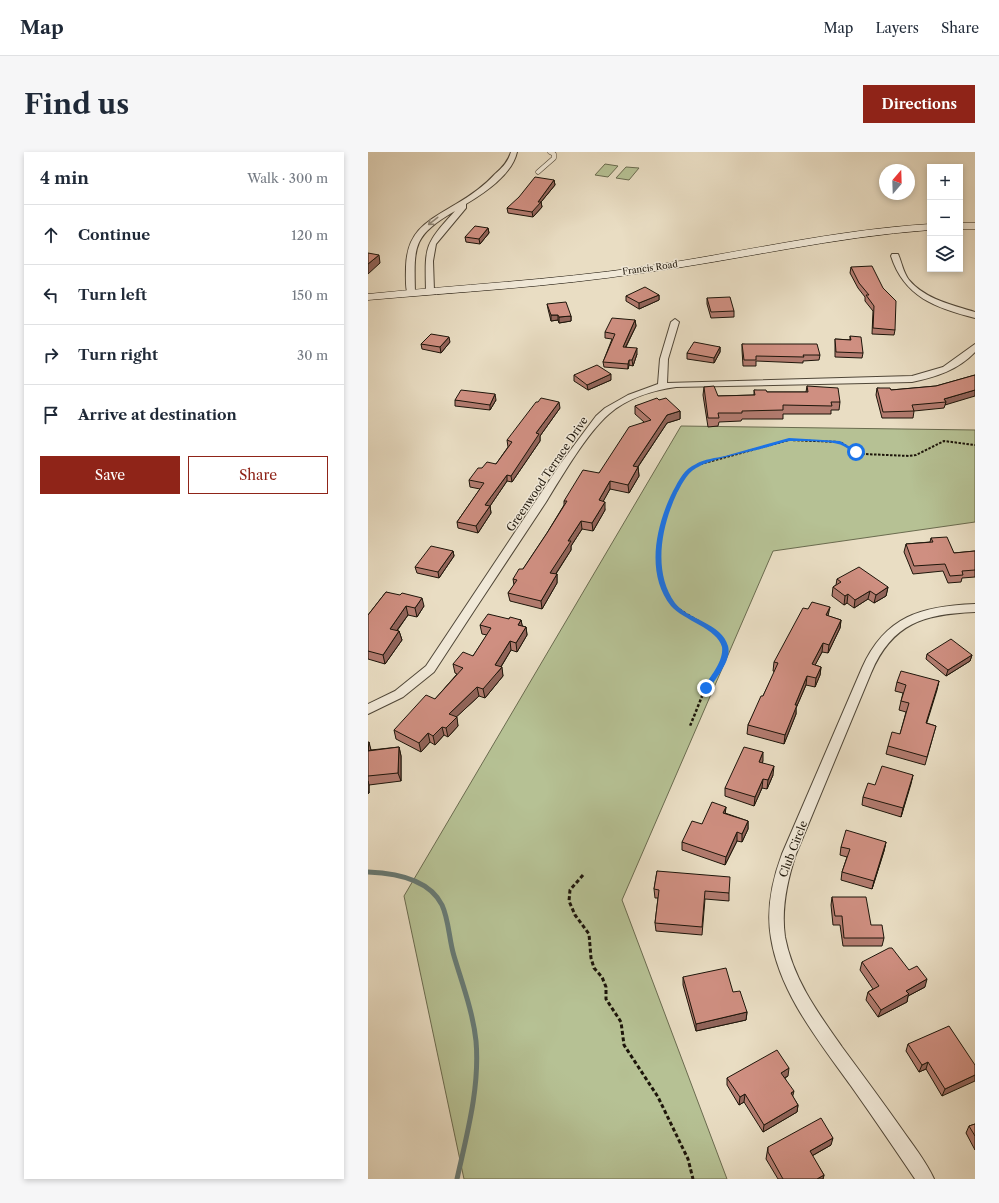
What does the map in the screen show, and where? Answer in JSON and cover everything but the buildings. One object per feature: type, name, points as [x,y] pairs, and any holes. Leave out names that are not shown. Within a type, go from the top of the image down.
[{"type":"street","points":[[411,292],[412,249],[417,238],[435,219],[467,201],[508,167],[514,157],[514,152]]},
{"type":"street","points":[[430,291],[430,252],[432,243],[438,233],[450,222],[467,201]]},
{"type":"street","name":"Francis Road","points":[[368,296],[642,270],[811,239],[927,226]]},
{"type":"street","points":[[963,226],[975,226]]},
{"type":"street","points":[[895,256],[902,275],[912,288],[920,295],[942,305],[975,315]]},
{"type":"street","points":[[662,387],[664,359],[675,322]]},
{"type":"street","name":"Greenwood Terrace Drive","points":[[368,709],[400,694],[430,669],[566,463],[599,418],[613,407],[631,397],[676,384],[912,379],[933,375],[951,368],[964,359],[975,347]]},
{"type":"street","name":"Club Circle","points":[[925,1179],[831,1044],[798,992],[784,962],[778,938],[776,918],[778,894],[783,870],[789,854],[871,659],[881,643],[908,622],[924,615],[942,610],[975,608]]},
{"type":"lane","points":[[538,172],[554,158],[554,154],[550,152]]},
{"type":"path","points":[[690,726],[706,688],[720,667],[725,654],[725,646],[718,635],[706,626],[689,618],[674,605],[665,590],[659,566],[658,548],[666,512],[684,475],[697,465],[789,440],[840,442],[856,452],[864,454],[909,456],[916,455],[944,441],[975,445]]},
{"type":"path","points":[[583,876],[570,890],[569,901],[575,915],[589,934],[591,958],[594,968],[602,977],[606,988],[606,999],[621,1022],[624,1045],[658,1097],[688,1159],[692,1179]]},
{"type":"green space","points":[[605,164],[618,166],[608,177],[595,175]]},
{"type":"green space","points":[[626,167],[639,168],[629,180],[616,178]]},
{"type":"green space","points":[[681,426],[975,430],[975,522],[773,551],[622,900],[727,1179],[464,1179],[404,896]]},
{"type":"waterway","points":[[368,872],[400,876],[420,883],[436,896],[442,905],[446,917],[452,950],[475,1030],[477,1058],[472,1110],[457,1179]]},
{"type":"route","points":[[706,688],[720,667],[725,654],[725,646],[718,635],[706,626],[689,618],[674,605],[665,590],[659,566],[658,548],[666,512],[684,475],[697,465],[711,460],[743,454],[751,450],[771,446],[789,440],[798,439],[840,442],[856,452]]}]
